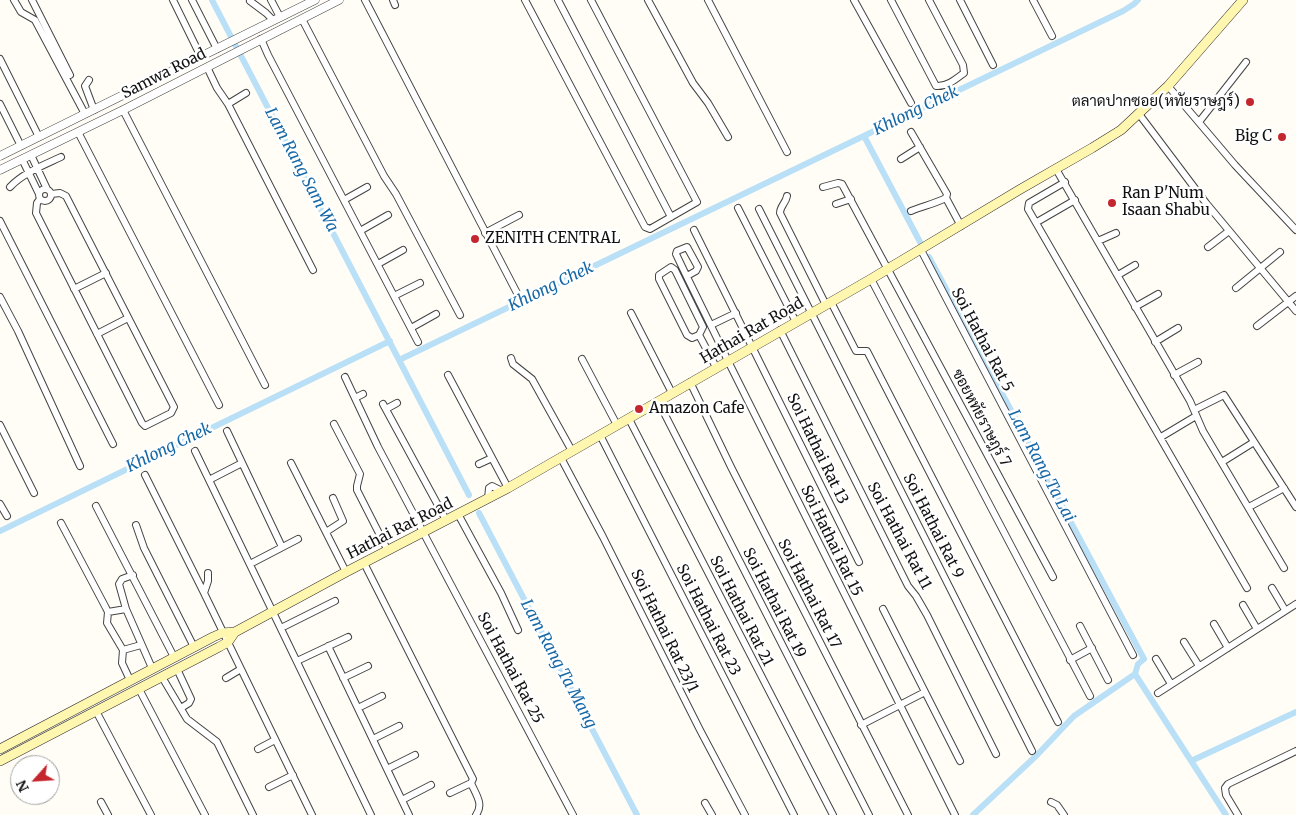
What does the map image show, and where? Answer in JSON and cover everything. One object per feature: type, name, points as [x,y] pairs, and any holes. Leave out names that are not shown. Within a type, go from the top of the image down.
[{"type":"main road","name":"Hathai Rat Road","points":[[0,761],[178,669],[228,642],[235,632],[505,490],[921,250],[1113,135],[1139,114],[1168,86],[1243,0]]},
{"type":"main road","name":"Hathai Rat Road","points":[[0,748],[222,632],[235,632]]},
{"type":"street","points":[[14,0],[21,12],[35,20],[89,112]]},
{"type":"street","points":[[32,0],[89,112]]},
{"type":"street","points":[[172,0],[201,57]]},
{"type":"street","points":[[192,0],[217,49]]},
{"type":"street","points":[[271,0],[276,19]]},
{"type":"street","name":"Samwa Road","points":[[0,156],[315,0]]},
{"type":"street","name":"Samwa Road","points":[[0,170],[123,110],[339,0]]},
{"type":"street","points":[[365,0],[517,293]]},
{"type":"street","points":[[526,0],[645,227],[650,228],[696,202],[696,200],[591,0]]},
{"type":"street","points":[[558,0],[671,216]]},
{"type":"street","points":[[648,0],[693,83],[728,136]]},
{"type":"street","points":[[708,0],[787,152]]},
{"type":"street","points":[[854,0],[911,103]]},
{"type":"street","points":[[891,0],[936,86],[943,86],[954,81],[964,73],[963,65],[929,0]]},
{"type":"street","points":[[960,0],[993,65]]},
{"type":"street","points":[[1033,0],[1052,36]]},
{"type":"street","points":[[250,1],[276,19]]},
{"type":"street","points":[[302,19],[384,176],[396,194],[460,315]]},
{"type":"street","points":[[261,39],[418,342]]},
{"type":"street","points":[[0,59],[39,137]]},
{"type":"street","points":[[1199,122],[1246,62]]},
{"type":"street","points":[[207,67],[314,270]]},
{"type":"street","points":[[89,80],[84,86],[89,112]]},
{"type":"street","points":[[148,84],[152,94]]},
{"type":"street","points":[[1168,86],[1235,166],[1296,230]]},
{"type":"street","points":[[228,104],[246,93]]},
{"type":"street","points":[[0,104],[21,146]]},
{"type":"street","points":[[123,110],[265,385]]},
{"type":"street","points":[[1139,114],[1206,204],[1296,311]]},
{"type":"street","points":[[78,132],[219,405]]},
{"type":"street","points":[[911,132],[947,194],[946,198],[961,226]]},
{"type":"street","points":[[901,159],[920,147]]},
{"type":"street","points":[[22,160],[40,196],[45,202],[48,201],[50,199],[49,192],[31,155]]},
{"type":"street","points":[[10,187],[15,181],[61,156]]},
{"type":"street","points":[[1056,169],[1118,275],[1195,413],[1203,431],[1284,568]]},
{"type":"street","points":[[1065,182],[1029,203],[1028,209],[1247,588]]},
{"type":"street","name":"ซอยหทัยราษฎร์ 7","points":[[823,187],[840,183],[851,200],[1053,578]]},
{"type":"street","points":[[344,200],[367,186]]},
{"type":"street","points":[[41,191],[60,193],[66,196],[174,407],[171,413],[146,426],[143,425],[36,213],[40,196],[41,191]]},
{"type":"street","points":[[788,196],[780,209],[780,213],[828,304],[856,351],[867,351],[1058,722]]},
{"type":"street","points":[[911,211],[946,198]]},
{"type":"street","points":[[836,204],[851,200]]},
{"type":"street","points":[[1036,222],[1075,200]]},
{"type":"street","points":[[738,208],[796,322]]},
{"type":"street","name":"Soi Hathai Rat 9","points":[[759,209],[1032,751]]},
{"type":"street","points":[[360,231],[388,215]]},
{"type":"street","points":[[485,233],[519,215]]},
{"type":"street","points":[[0,221],[113,444]]},
{"type":"street","name":"Soi Hathai Rat 13","points":[[694,230],[859,562]]},
{"type":"street","points":[[1208,247],[1229,230]]},
{"type":"street","points":[[1098,242],[1116,232]]},
{"type":"street","points":[[378,264],[403,250]]},
{"type":"street","name":"Soi Hathai Rat 5","points":[[921,250],[1133,654]]},
{"type":"street","points":[[1236,288],[1280,252]]},
{"type":"street","points":[[1118,275],[1135,265]]},
{"type":"street","points":[[671,267],[675,270],[700,318],[703,327],[699,335],[692,338],[687,335],[659,279],[660,275],[671,267]]},
{"type":"street","points":[[74,289],[106,273]]},
{"type":"street","name":"Soi Hathai Rat 15","points":[[687,276],[955,815]]},
{"type":"street","points":[[871,279],[1090,696]]},
{"type":"street","points":[[394,296],[420,283]]},
{"type":"street","points":[[1135,307],[1158,294]]},
{"type":"street","points":[[1258,326],[1296,296]]},
{"type":"street","points":[[0,297],[18,331],[80,466]]},
{"type":"street","points":[[630,312],[672,393]]},
{"type":"street","points":[[711,326],[736,313]]},
{"type":"street","points":[[411,328],[436,314]]},
{"type":"street","points":[[97,334],[128,318]]},
{"type":"street","points":[[1155,342],[1178,328]]},
{"type":"street","name":"Soi Hathai Rat 11","points":[[780,330],[908,586],[927,615],[996,754]]},
{"type":"street","points":[[699,335],[716,367]]},
{"type":"street","points":[[511,358],[514,364],[532,379],[572,451]]},
{"type":"street","points":[[582,359],[617,425]]},
{"type":"street","points":[[1174,375],[1198,362]]},
{"type":"street","points":[[448,375],[492,458],[505,490]]},
{"type":"street","name":"Soi Hathai Rat 25","points":[[345,377],[378,447],[573,815]]},
{"type":"street","name":"Soi Hathai Rat 17","points":[[690,382],[731,467],[908,815]]},
{"type":"street","points":[[355,398],[363,394]]},
{"type":"street","points":[[1161,437],[1224,395],[1296,507]]},
{"type":"street","name":"Soi Hathai Rat 19","points":[[658,401],[869,815]]},
{"type":"street","points":[[397,403],[385,406],[446,520]]},
{"type":"street","name":"Soi Hathai Rat 21","points":[[628,419],[833,815]]},
{"type":"street","points":[[334,424],[360,474],[356,486],[357,490],[388,551]]},
{"type":"street","points":[[0,425],[34,493]]},
{"type":"street","points":[[227,431],[282,547]]},
{"type":"street","name":"Soi Hathai Rat 23","points":[[600,435],[794,815]]},
{"type":"street","points":[[1222,462],[1254,442]]},
{"type":"street","points":[[195,451],[371,815]]},
{"type":"street","points":[[479,464],[492,458]]},
{"type":"street","name":"Soi Hathai Rat 23/1","points":[[561,458],[745,815]]},
{"type":"street","points":[[209,480],[242,463]]},
{"type":"street","points":[[291,463],[346,572]]},
{"type":"street","points":[[145,475],[312,815]]},
{"type":"street","points":[[1249,507],[1284,488]]},
{"type":"street","points":[[326,532],[343,521],[332,498]]},
{"type":"street","points":[[0,504],[6,516]]},
{"type":"street","points":[[96,506],[174,657]]},
{"type":"street","points":[[458,514],[501,593],[518,630]]},
{"type":"street","points":[[61,523],[108,612],[107,623],[123,650],[122,663],[130,680]]},
{"type":"street","points":[[136,525],[144,548],[194,647]]},
{"type":"street","points":[[250,564],[298,539]]},
{"type":"street","points":[[364,563],[473,779],[471,783],[480,803],[480,809],[476,815]]},
{"type":"street","points":[[204,593],[208,581],[208,573]]},
{"type":"street","points":[[133,575],[122,579],[119,584],[126,609],[152,668]]},
{"type":"street","points":[[1272,588],[1286,610]]},
{"type":"street","points":[[281,628],[335,601]]},
{"type":"street","points":[[1158,693],[1296,604]]},
{"type":"street","points":[[1243,605],[1257,629]]},
{"type":"street","points":[[108,612],[126,609]]},
{"type":"street","points":[[883,609],[960,760]]},
{"type":"street","points":[[1214,624],[1228,648]]},
{"type":"street","points":[[1080,626],[1108,680]]},
{"type":"street","points":[[297,661],[348,637]]},
{"type":"street","points":[[1184,642],[1199,666]]},
{"type":"street","points":[[123,650],[141,645]]},
{"type":"street","points":[[328,646],[410,815]]},
{"type":"street","points":[[1070,660],[1092,648]]},
{"type":"street","points":[[1156,659],[1171,684]]},
{"type":"street","points":[[343,678],[368,666]]},
{"type":"street","points":[[178,669],[191,699],[189,703],[181,708]]},
{"type":"street","points":[[226,678],[241,669]]},
{"type":"street","points":[[162,677],[187,720],[217,742],[253,815]]},
{"type":"street","points":[[139,689],[205,815]]},
{"type":"street","points":[[861,725],[925,692]]},
{"type":"street","points":[[358,708],[382,696]]},
{"type":"street","points":[[96,711],[151,815]]},
{"type":"street","points":[[373,739],[399,726]]},
{"type":"street","points":[[258,749],[275,740]]},
{"type":"street","points":[[1238,815],[1226,796],[1228,784],[1296,751]]},
{"type":"street","points":[[387,769],[415,755]]},
{"type":"street","points":[[269,787],[293,775]]},
{"type":"street","points":[[450,793],[471,783]]},
{"type":"street","points":[[402,800],[431,786]]},
{"type":"street","points":[[101,802],[108,815]]},
{"type":"street","points":[[1051,802],[1057,805],[1064,815]]},
{"type":"street","points":[[705,803],[712,815]]},
{"type":"waterway","name":"Khlong Chek","points":[[212,0],[399,360],[1123,11],[1138,0]]},
{"type":"waterway","name":"Lam Rang Ta Lai","points":[[864,136],[920,242]]},
{"type":"waterway","name":"Lam Rang Ta Lai","points":[[929,257],[1144,659],[1138,664],[1135,674]]},
{"type":"waterway","name":"Khlong Chek","points":[[0,531],[390,341]]},
{"type":"waterway","name":"Lam Rang Ta Mang","points":[[399,360],[469,495]]},
{"type":"waterway","name":"Lam Rang Ta Mang","points":[[479,513],[637,815]]},
{"type":"waterway","points":[[973,815],[1037,755],[1074,716],[1135,674],[1226,815]]},
{"type":"waterway","points":[[1191,761],[1296,712]]},
{"type":"place","name":"ตลาดปากซอย(หทัยราษฎร์)","points":[[1250,102]]},
{"type":"place","name":"Big C","points":[[1282,137]]},
{"type":"place","name":"Ran P'Num Isaan Shabu","points":[[1112,203]]},
{"type":"place","name":"ZENITH CENTRAL","points":[[475,239]]},
{"type":"place","name":"Amazon Cafe","points":[[639,409]]},
{"type":"water label","name":"Lam Rang Sam Wa","points":[[301,170]]}]
